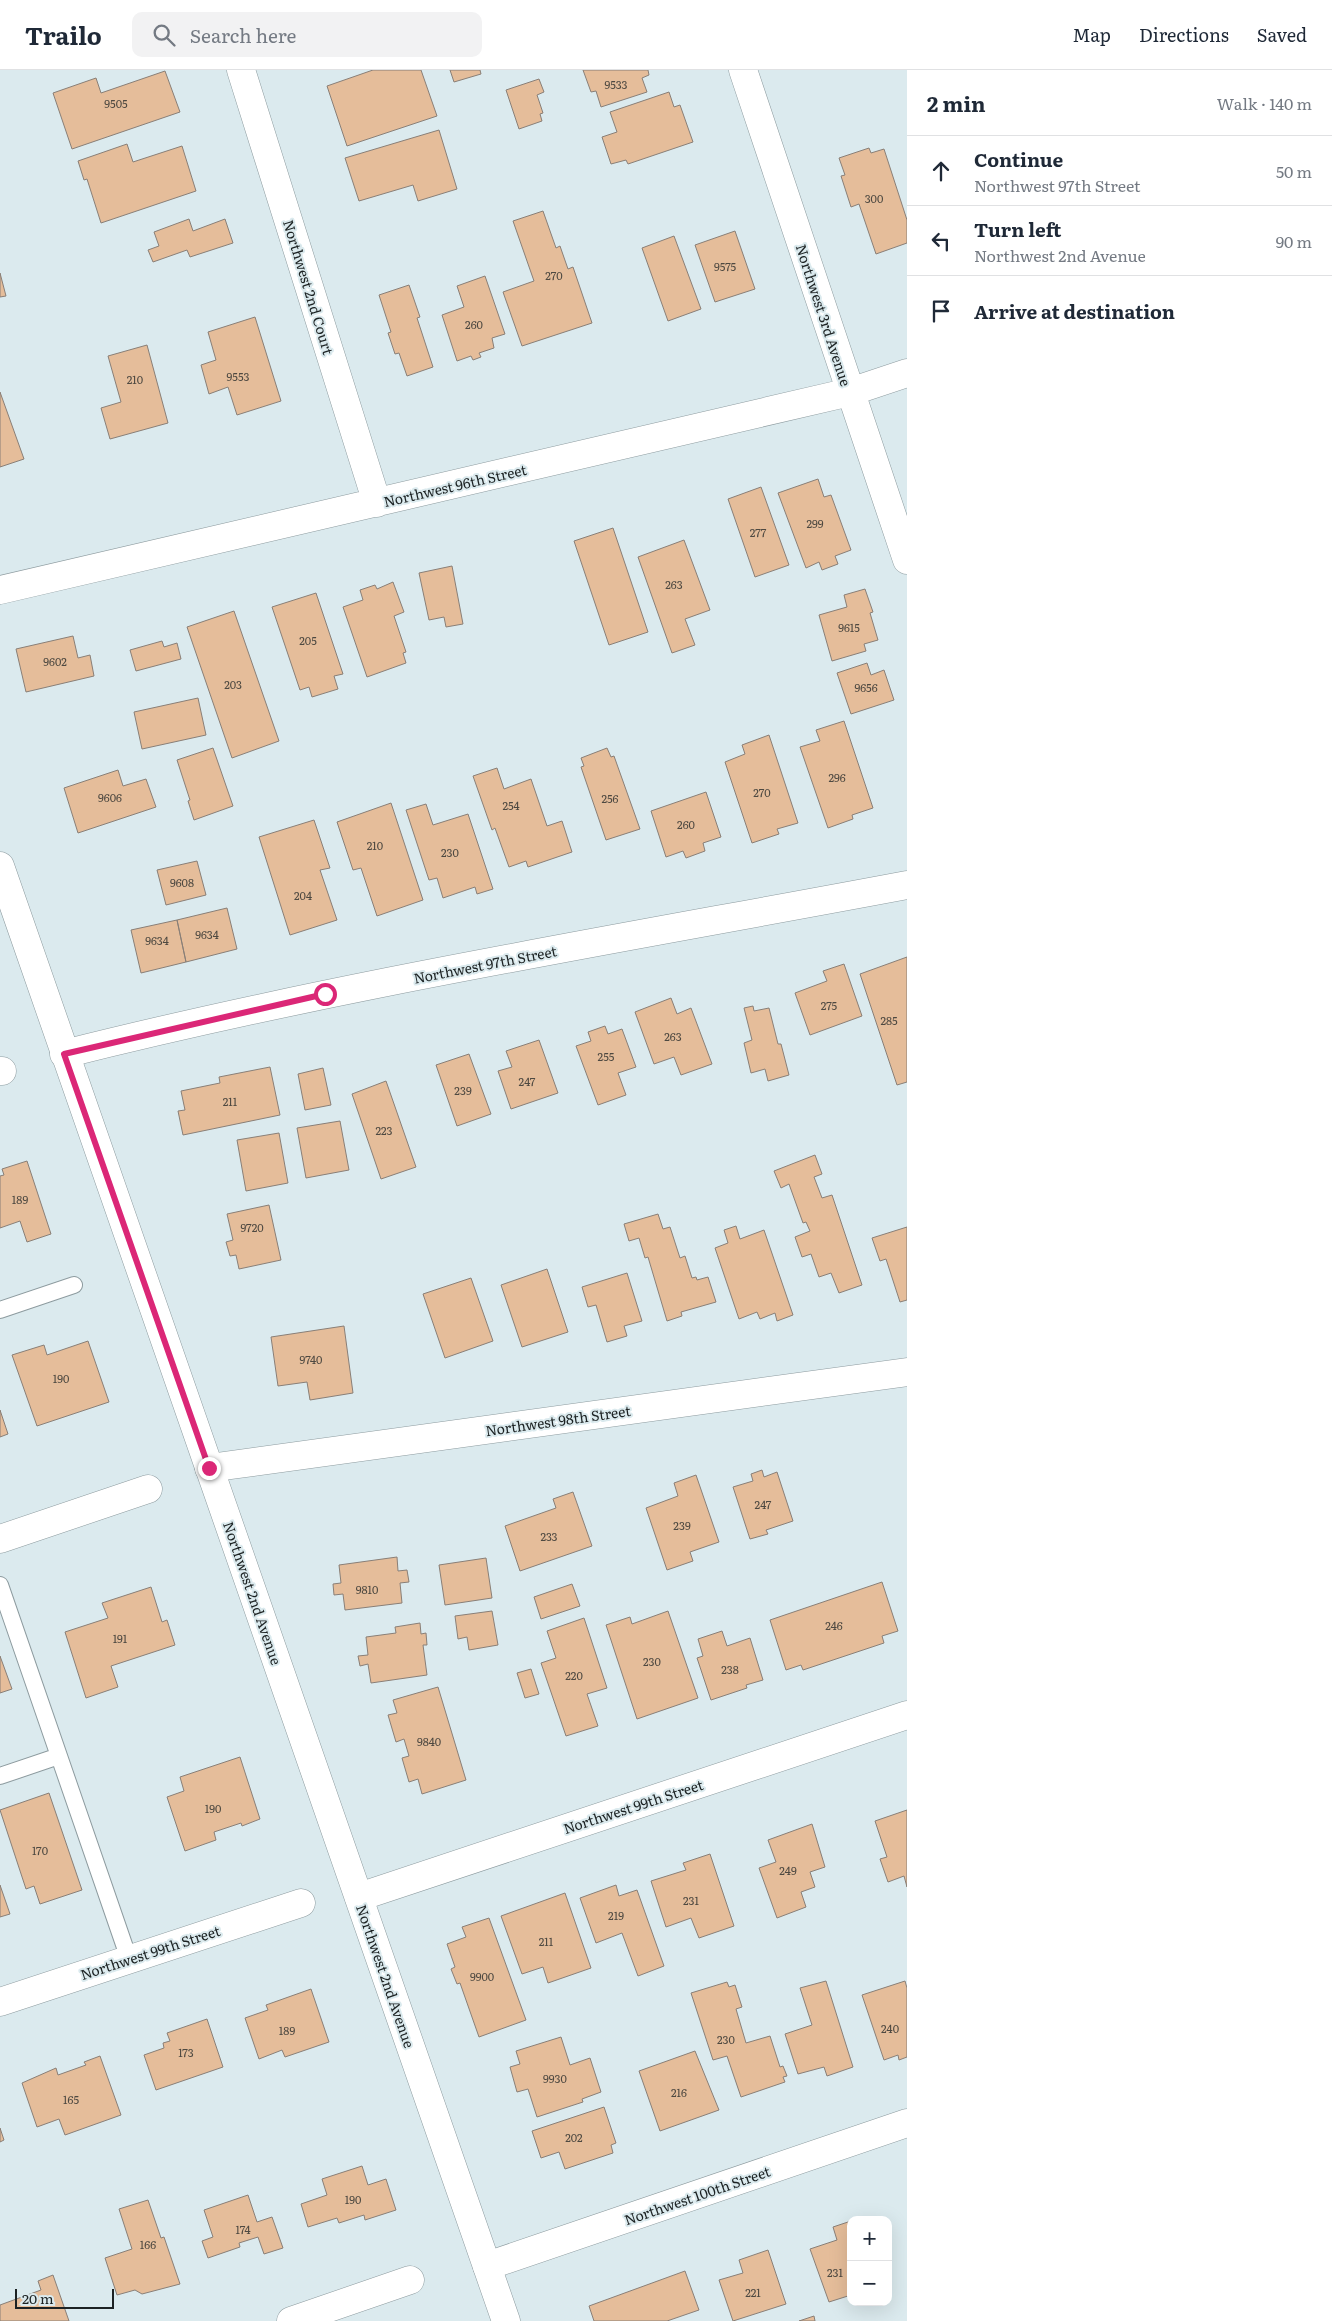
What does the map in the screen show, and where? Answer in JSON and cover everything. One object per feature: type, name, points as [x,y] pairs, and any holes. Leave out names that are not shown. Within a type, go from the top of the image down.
[{"type":"street","name":"Northwest 2nd Court","points":[[241,70],[377,503]]},
{"type":"street","name":"Northwest 3rd Avenue","points":[[743,70],[907,560]]},
{"type":"street","name":"Northwest 96th Street","points":[[0,590],[850,392],[907,373]]},
{"type":"street","name":"Northwest 2nd Avenue","points":[[0,866],[506,2321]]},
{"type":"street","name":"Northwest 97th Street","points":[[64,1054],[325,994],[907,885]]},
{"type":"street","name":"Northwest 98th Street","points":[[209,1468],[907,1372]]},
{"type":"street","points":[[0,1539],[148,1489]]},
{"type":"street","name":"Northwest 99th Street","points":[[358,1897],[907,1715]]},
{"type":"street","name":"Northwest 99th Street","points":[[0,2002],[301,1903]]},
{"type":"street","name":"Northwest 100th Street","points":[[486,2266],[907,2124]]},
{"type":"street","points":[[291,2321],[410,2280]]},
{"type":"lane","points":[[0,1310],[74,1285]]},
{"type":"lane","points":[[0,1585],[129,1959]]},
{"type":"lane","points":[[0,1776],[58,1756]]},
{"type":"building","points":[[373,70],[421,70],[437,116],[347,146],[327,86]]},
{"type":"building","points":[[450,70],[480,70],[481,74],[454,82]]},
{"type":"building","points":[[583,70],[648,70],[649,75],[642,78],[647,92],[601,107],[596,91],[591,92]]},
{"type":"building","points":[[165,71],[180,112],[72,149],[53,93],[96,78],[101,93]]},
{"type":"building","points":[[539,79],[544,92],[537,95],[543,113],[540,114],[542,121],[519,129],[506,90]]},
{"type":"building","points":[[669,92],[674,107],[680,105],[693,142],[628,164],[626,160],[611,164],[602,137],[617,132],[610,112]]},
{"type":"building","points":[[439,130],[457,189],[418,201],[413,185],[359,201],[345,158]]},
{"type":"building","points":[[127,144],[133,162],[182,146],[196,191],[101,223],[87,179],[84,180],[78,161]]},
{"type":"building","points":[[869,148],[871,153],[884,149],[907,220],[907,243],[876,254],[859,204],[851,207],[841,176],[845,175],[839,158]]},
{"type":"building","points":[[543,211],[556,248],[560,246],[568,269],[573,267],[592,323],[522,346],[503,292],[534,281],[513,221]]},
{"type":"building","points":[[189,219],[193,231],[225,219],[233,243],[190,257],[187,250],[153,262],[148,250],[159,246],[154,232]]},
{"type":"building","points":[[735,231],[755,289],[715,302],[695,245]]},
{"type":"building","points":[[674,236],[701,309],[668,321],[642,248]]},
{"type":"building","points":[[0,273],[6,296],[0,297]]},
{"type":"building","points":[[485,276],[505,334],[492,338],[494,348],[479,353],[481,357],[473,360],[471,356],[457,361],[442,315],[464,307],[457,286]]},
{"type":"building","points":[[409,285],[420,317],[417,318],[433,367],[407,376],[399,353],[395,354],[388,333],[391,332],[379,295]]},
{"type":"building","points":[[255,317],[281,401],[237,415],[228,387],[209,394],[201,365],[216,360],[208,332]]},
{"type":"building","points":[[147,345],[168,423],[110,439],[101,408],[121,402],[108,356]]},
{"type":"building","points":[[0,392],[24,459],[0,467]]},
{"type":"building","points":[[818,479],[824,497],[831,495],[851,550],[835,556],[838,564],[822,570],[819,562],[806,568],[778,493]]},
{"type":"building","points":[[761,487],[789,565],[755,577],[728,499]]},
{"type":"building","points":[[613,528],[648,632],[609,645],[574,541]]},
{"type":"building","points":[[684,540],[710,610],[685,619],[695,645],[672,653],[638,557]]},
{"type":"building","points":[[452,566],[463,624],[446,627],[444,617],[429,620],[419,573]]},
{"type":"building","points":[[393,582],[404,612],[394,616],[406,652],[403,653],[406,663],[367,677],[343,607],[363,600],[360,590],[375,585],[377,589]]},
{"type":"building","points":[[865,589],[873,612],[870,613],[878,640],[864,644],[866,651],[832,661],[819,615],[847,607],[844,595]]},
{"type":"building","points":[[316,593],[343,674],[334,676],[338,689],[312,697],[309,687],[300,690],[272,607]]},
{"type":"building","points":[[234,611],[279,741],[232,758],[187,627]]},
{"type":"building","points":[[73,636],[78,658],[90,655],[94,676],[26,692],[16,649]]},
{"type":"building","points":[[162,641],[164,647],[177,643],[181,659],[136,671],[130,650]]},
{"type":"building","points":[[867,663],[871,675],[884,670],[894,700],[851,714],[837,673]]},
{"type":"building","points":[[198,698],[206,735],[142,749],[134,712]]},
{"type":"building","points":[[844,721],[873,808],[852,815],[853,819],[828,828],[800,747],[820,741],[816,730]]},
{"type":"building","points":[[769,735],[798,823],[777,829],[779,834],[752,843],[725,762],[745,754],[742,745]]},
{"type":"building","points":[[213,748],[233,806],[194,820],[188,801],[190,800],[177,760]]},
{"type":"building","points":[[607,748],[611,757],[614,756],[640,829],[606,840],[581,767],[584,766],[581,758]]},
{"type":"building","points":[[497,768],[504,789],[531,779],[547,826],[562,821],[572,852],[528,867],[526,861],[509,867],[495,828],[492,830],[473,776]]},
{"type":"building","points":[[118,770],[123,786],[146,779],[156,807],[78,833],[64,788]]},
{"type":"building","points":[[706,792],[721,837],[703,843],[705,851],[686,858],[683,851],[666,857],[651,811]]},
{"type":"building","points":[[391,803],[423,900],[377,916],[361,868],[353,870],[337,822]]},
{"type":"building","points":[[426,804],[433,825],[468,814],[493,889],[477,894],[475,887],[443,898],[437,878],[429,880],[406,810]]},
{"type":"building","points":[[314,820],[330,868],[320,870],[337,920],[290,935],[259,837]]},
{"type":"building","points":[[197,861],[206,895],[166,905],[157,870]]},
{"type":"building","points":[[227,908],[237,949],[186,962],[177,920]]},
{"type":"building","points":[[177,920],[186,962],[141,973],[131,930]]},
{"type":"building","points":[[907,957],[907,1082],[897,1085],[860,974]]},
{"type":"building","points":[[844,964],[862,1016],[810,1035],[795,993],[827,981],[823,971]]},
{"type":"building","points":[[671,998],[677,1014],[691,1008],[712,1064],[681,1075],[674,1057],[654,1064],[635,1012]]},
{"type":"building","points":[[753,1006],[754,1011],[769,1008],[778,1044],[781,1044],[789,1075],[768,1081],[765,1069],[751,1073],[744,1043],[752,1040],[744,1008]]},
{"type":"building","points":[[605,1026],[608,1034],[622,1029],[636,1067],[618,1073],[626,1095],[598,1105],[576,1046],[591,1041],[588,1032]]},
{"type":"building","points":[[539,1040],[558,1093],[511,1109],[498,1071],[512,1067],[506,1051]]},
{"type":"building","points":[[469,1054],[491,1114],[457,1126],[436,1065]]},
{"type":"building","points":[[270,1067],[280,1115],[183,1135],[178,1111],[185,1110],[181,1091],[220,1083],[219,1077]]},
{"type":"building","points":[[323,1068],[331,1105],[305,1110],[298,1074]]},
{"type":"building","points":[[386,1081],[416,1167],[381,1179],[352,1094]]},
{"type":"building","points":[[340,1121],[349,1170],[306,1178],[297,1128]]},
{"type":"building","points":[[279,1133],[288,1183],[246,1191],[237,1140]]},
{"type":"building","points":[[815,1155],[822,1174],[814,1177],[822,1198],[832,1195],[862,1285],[839,1293],[831,1273],[819,1277],[811,1254],[802,1257],[795,1237],[810,1231],[806,1222],[803,1223],[789,1184],[781,1188],[774,1171]]},
{"type":"building","points":[[27,1161],[51,1234],[27,1242],[20,1221],[0,1228],[0,1176],[4,1175],[2,1169]]},
{"type":"building","points":[[269,1205],[281,1260],[239,1269],[236,1255],[230,1256],[226,1242],[233,1240],[227,1214]]},
{"type":"building","points":[[658,1214],[663,1229],[670,1227],[680,1258],[685,1256],[692,1278],[696,1277],[697,1280],[708,1277],[716,1302],[681,1312],[682,1316],[667,1321],[648,1257],[645,1258],[639,1238],[629,1241],[624,1224]]},
{"type":"building","points":[[736,1226],[740,1239],[764,1230],[793,1315],[777,1321],[775,1313],[760,1319],[757,1312],[739,1319],[715,1248],[728,1243],[724,1230]]},
{"type":"building","points":[[907,1227],[907,1300],[900,1302],[886,1259],[880,1261],[872,1238]]},
{"type":"building","points":[[547,1269],[568,1332],[522,1347],[501,1285]]},
{"type":"building","points":[[627,1273],[642,1321],[624,1326],[627,1336],[607,1342],[596,1305],[588,1307],[582,1287]]},
{"type":"building","points":[[471,1278],[493,1341],[445,1358],[423,1294]]},
{"type":"building","points":[[344,1326],[353,1393],[310,1400],[307,1382],[278,1386],[271,1337]]},
{"type":"building","points":[[88,1341],[109,1402],[37,1426],[12,1355],[44,1345],[47,1355]]},
{"type":"building","points":[[0,1410],[8,1434],[0,1437]]},
{"type":"building","points":[[762,1470],[764,1477],[777,1472],[793,1521],[766,1530],[768,1534],[750,1539],[733,1487],[753,1481],[751,1474]]},
{"type":"building","points":[[696,1475],[719,1542],[690,1552],[693,1561],[667,1570],[646,1508],[678,1496],[674,1483]]},
{"type":"building","points":[[573,1492],[592,1546],[520,1571],[505,1526],[556,1508],[553,1499]]},
{"type":"building","points":[[397,1557],[398,1571],[407,1570],[409,1582],[400,1583],[402,1603],[345,1610],[343,1594],[334,1595],[333,1584],[341,1583],[339,1565]]},
{"type":"building","points":[[486,1558],[492,1598],[445,1605],[439,1565]]},
{"type":"building","points":[[882,1582],[898,1631],[882,1636],[884,1643],[803,1670],[801,1665],[786,1670],[770,1620]]},
{"type":"building","points":[[572,1584],[580,1606],[541,1619],[534,1597]]},
{"type":"building","points":[[151,1587],[162,1622],[167,1620],[175,1645],[111,1666],[118,1687],[86,1698],[65,1632],[108,1618],[102,1603]]},
{"type":"building","points":[[492,1611],[498,1645],[469,1650],[467,1637],[458,1639],[455,1616]]},
{"type":"building","points":[[668,1611],[698,1698],[637,1719],[606,1625],[630,1617],[632,1624]]},
{"type":"building","points":[[584,1618],[607,1688],[587,1694],[598,1726],[566,1736],[541,1663],[556,1658],[547,1631]]},
{"type":"building","points":[[420,1623],[421,1634],[426,1633],[427,1645],[423,1645],[427,1675],[371,1683],[368,1664],[360,1666],[358,1656],[368,1655],[366,1637],[396,1633],[395,1627]]},
{"type":"building","points":[[722,1631],[727,1646],[750,1638],[763,1680],[746,1685],[747,1688],[711,1700],[697,1658],[703,1656],[698,1639]]},
{"type":"building","points":[[0,1656],[12,1689],[0,1693]]},
{"type":"building","points":[[531,1669],[539,1694],[525,1698],[517,1673]]},
{"type":"building","points":[[438,1687],[466,1780],[422,1794],[418,1779],[409,1782],[402,1758],[409,1756],[404,1739],[396,1742],[388,1715],[397,1713],[393,1700]]},
{"type":"building","points":[[240,1757],[260,1819],[242,1826],[241,1823],[214,1832],[216,1840],[185,1851],[167,1797],[184,1791],[180,1777]]},
{"type":"building","points":[[49,1793],[82,1890],[40,1904],[34,1886],[26,1889],[0,1810]]},
{"type":"building","points":[[907,1810],[907,1887],[904,1876],[888,1882],[880,1859],[887,1857],[875,1821]]},
{"type":"building","points":[[812,1824],[825,1867],[810,1872],[815,1887],[801,1892],[806,1907],[777,1918],[759,1868],[776,1862],[768,1840]]},
{"type":"building","points":[[710,1854],[734,1926],[699,1938],[691,1918],[666,1927],[651,1881],[686,1870],[683,1863]]},
{"type":"building","points":[[0,1885],[10,1914],[0,1917]]},
{"type":"building","points":[[616,1885],[619,1896],[637,1890],[664,1966],[638,1976],[622,1933],[596,1943],[580,1898]]},
{"type":"building","points":[[565,1893],[591,1968],[548,1983],[543,1967],[522,1974],[501,1916]]},
{"type":"building","points":[[489,1918],[526,2020],[479,2037],[460,1983],[457,1984],[451,1969],[455,1967],[447,1944],[466,1937],[462,1927]]},
{"type":"building","points":[[826,1981],[853,2067],[827,2076],[824,2067],[798,2074],[785,2034],[812,2025],[800,1988]]},
{"type":"building","points":[[905,1981],[907,1988],[907,2057],[899,2060],[898,2055],[884,2060],[862,1995]]},
{"type":"building","points":[[727,1982],[729,1987],[735,1985],[742,2007],[736,2009],[746,2043],[770,2036],[780,2067],[783,2066],[787,2076],[783,2077],[785,2082],[741,2097],[727,2056],[713,2060],[691,1993]]},
{"type":"building","points":[[311,1989],[329,2042],[285,2057],[282,2050],[259,2059],[245,2018],[268,2010],[266,2005]]},
{"type":"building","points":[[207,2019],[223,2067],[156,2090],[144,2055],[164,2048],[163,2043],[170,2041],[167,2033]]},
{"type":"building","points":[[561,2037],[570,2065],[590,2058],[601,2092],[582,2099],[583,2102],[537,2117],[528,2089],[517,2092],[510,2067],[520,2064],[516,2051]]},
{"type":"building","points":[[695,2051],[719,2110],[660,2131],[639,2071]]},
{"type":"building","points":[[100,2056],[121,2115],[65,2135],[59,2119],[37,2127],[22,2083],[56,2068],[58,2075],[86,2065],[84,2062]]},
{"type":"building","points":[[604,2107],[616,2143],[611,2145],[613,2153],[565,2169],[559,2152],[541,2158],[532,2131]]},
{"type":"building","points":[[0,2128],[4,2140],[0,2142]]},
{"type":"building","points":[[362,2166],[368,2185],[386,2179],[396,2210],[365,2220],[364,2215],[339,2223],[337,2218],[308,2227],[301,2204],[327,2195],[322,2179]]},
{"type":"building","points":[[248,2195],[257,2222],[272,2217],[283,2248],[264,2254],[258,2237],[239,2243],[240,2247],[208,2258],[202,2241],[213,2237],[204,2210]]},
{"type":"building","points":[[148,2200],[161,2238],[164,2237],[180,2284],[142,2294],[135,2290],[117,2295],[105,2258],[132,2249],[119,2209]]},
{"type":"building","points":[[847,2222],[847,2296],[829,2302],[810,2249],[837,2240],[833,2227]]},
{"type":"building","points":[[768,2250],[786,2304],[733,2321],[719,2280],[743,2273],[739,2260]]},
{"type":"building","points":[[685,2271],[699,2310],[667,2321],[594,2321],[589,2306]]},
{"type":"building","points":[[53,2275],[69,2321],[0,2321],[0,2305],[41,2290],[38,2281]]},
{"type":"building","points":[[814,2316],[815,2321],[799,2321]]},
{"type":"route","points":[[209,1468],[64,1054],[165,1029],[325,994]]}]
